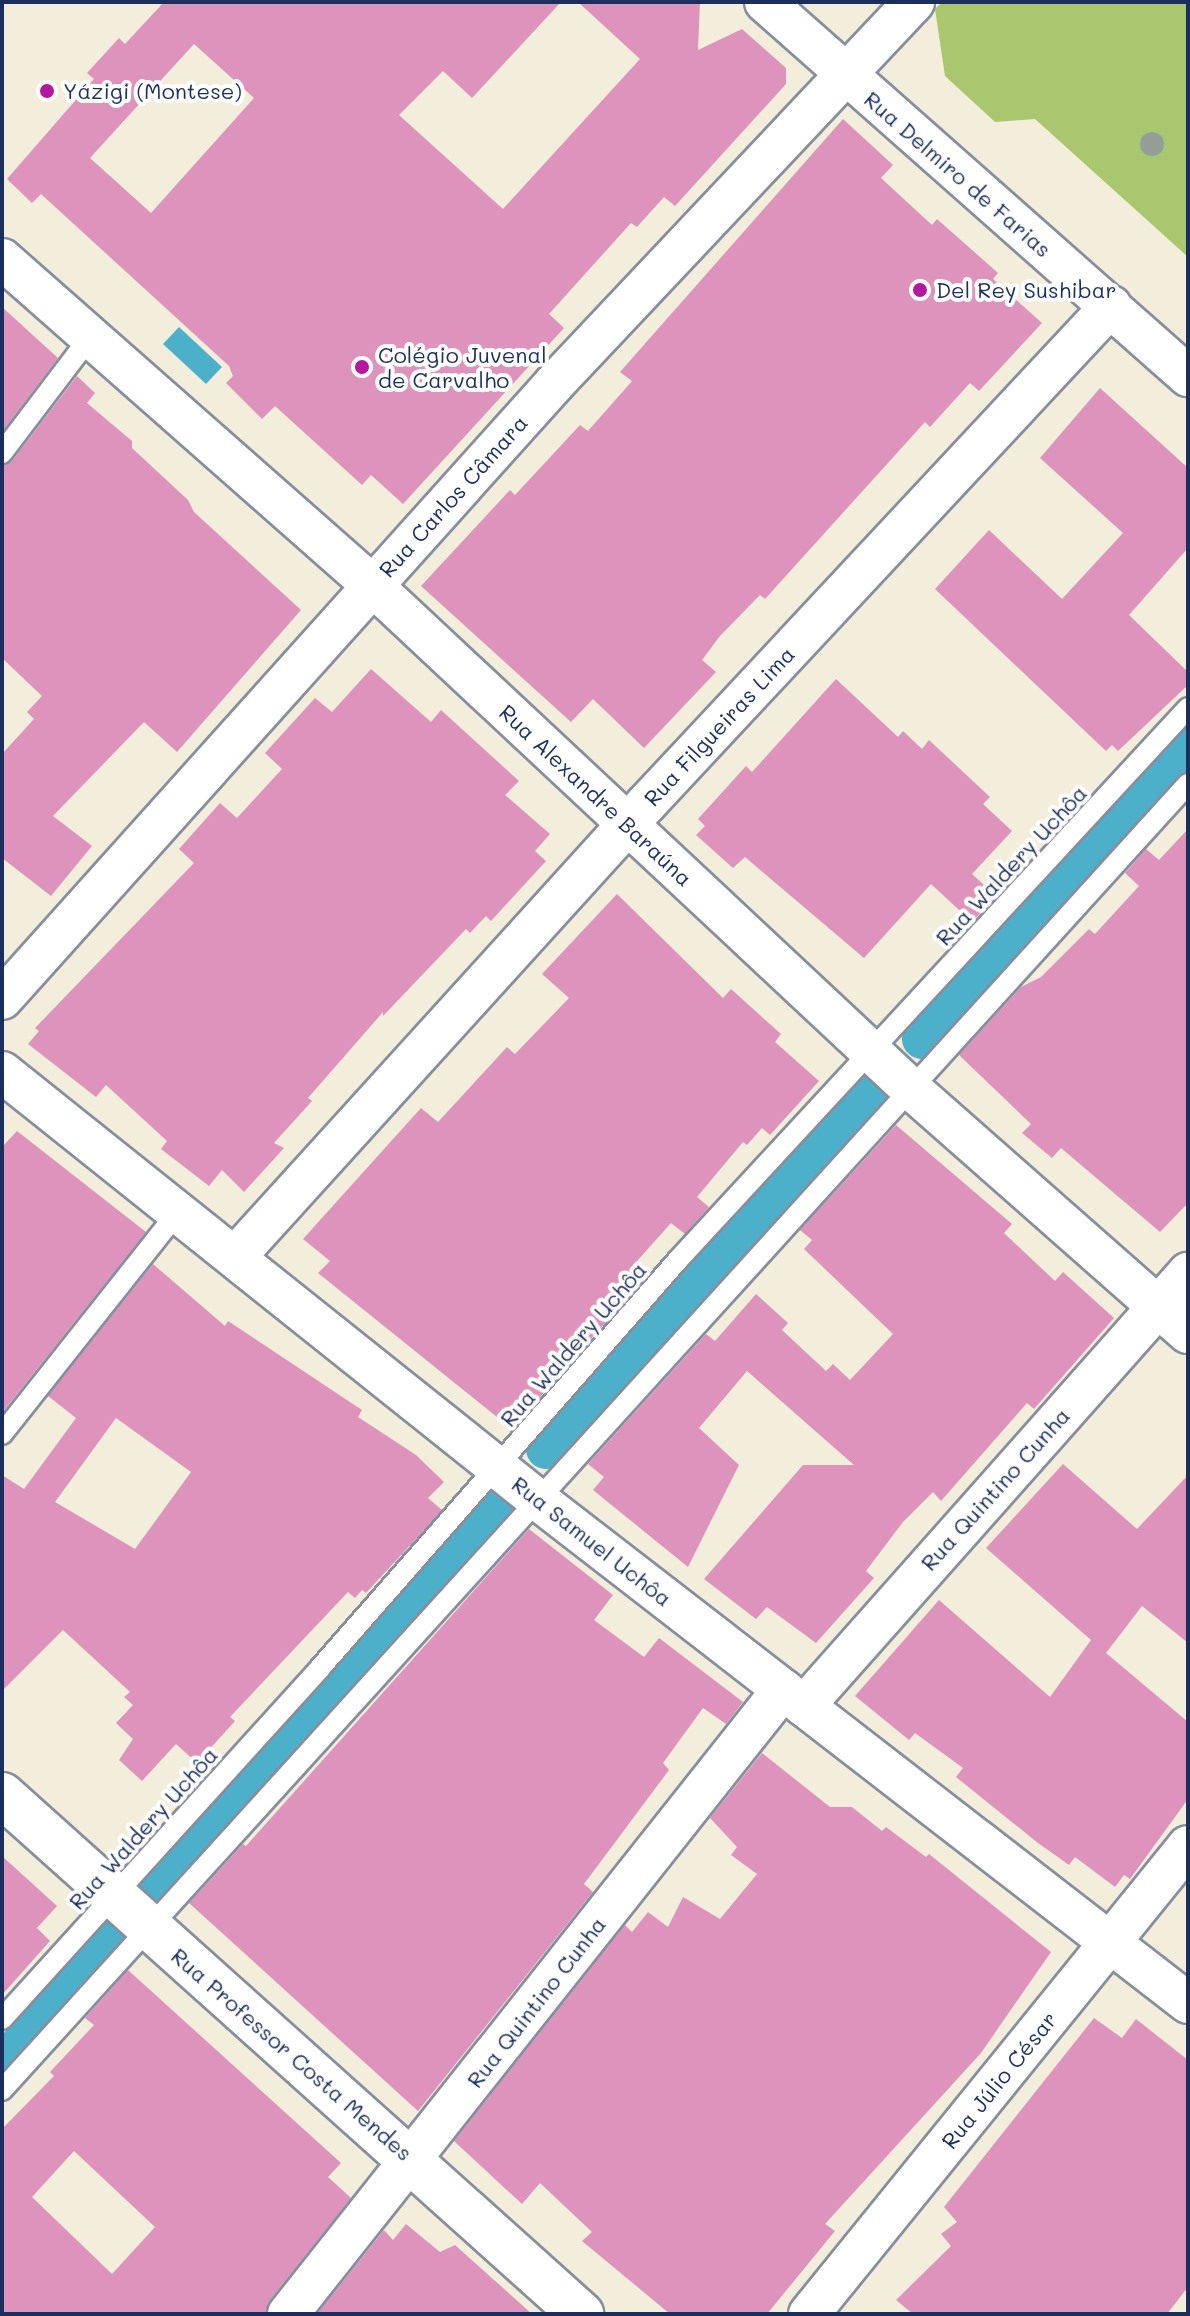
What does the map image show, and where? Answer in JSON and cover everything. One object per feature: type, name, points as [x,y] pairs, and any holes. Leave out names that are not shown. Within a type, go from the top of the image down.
[{"type":"street","name":"Rua Delmiro de Farias","points":[[765,2],[1188,376]]},
{"type":"street","name":"Rua Carlos Câmara","points":[[2,999],[634,297],[914,2]]},
{"type":"street","name":"Rua Alexandre Baraúna","points":[[2,259],[373,586],[910,1088],[1188,1333]]},
{"type":"street","name":"Rua Filgueiras Lima","points":[[235,1257],[628,824],[1111,306]]},
{"type":"street","name":"Rua Samuel Uchôa","points":[[2,1072],[793,1698],[1111,1944],[1171,1979],[1188,2003]]},
{"type":"street","name":"Rua Quintino Cunha","points":[[288,2314],[412,2158],[793,1698],[1188,1273]]},
{"type":"street","name":"Rua Professor Costa Mendes","points":[[2,1795],[149,1930],[412,2158],[581,2314]]},
{"type":"street","name":"Rua Júlio César","points":[[809,2314],[1188,1846]]},
{"type":"lane","points":[[2,453],[90,337]]},
{"type":"lane","name":"Rua Waldery Uchôa","points":[[2,2019],[872,1053],[1188,708]]},
{"type":"lane","points":[[2,2090],[1188,784]]},
{"type":"lane","points":[[2,1434],[177,1213]]},
{"type":"green space","points":[[942,2],[1188,2],[1188,257],[1035,119],[995,122],[945,76],[935,9]]},
{"type":"water","points":[[179,327],[222,367],[206,384],[163,344]]},
{"type":"building","name":"Colégio Juvenal de Carvalho","points":[[164,2],[561,2],[472,98],[443,71],[399,115],[503,209],[640,59],[578,2],[700,2],[698,50],[742,29],[786,68],[786,84],[675,206],[664,197],[637,227],[631,223],[549,314],[564,328],[403,504],[371,475],[362,485],[275,406],[262,419],[226,383],[233,376],[229,366],[41,194],[32,203],[7,179],[94,79],[87,73],[119,38],[125,44]],"holes":[[[194,44],[254,98],[151,213],[90,158]]]},
{"type":"building","points":[[843,119],[893,165],[881,178],[932,225],[937,219],[998,273],[993,279],[1042,323],[979,391],[970,383],[930,427],[925,422],[765,599],[760,595],[720,636],[702,660],[716,672],[644,748],[593,699],[571,722],[421,586],[510,490],[515,495],[580,425],[588,431],[632,381],[620,372]]},
{"type":"building","points":[[2,307],[58,358],[2,432]]},
{"type":"building","points":[[77,376],[95,393],[87,403],[132,441],[132,448],[188,500],[194,512],[301,610],[177,752],[144,722],[53,816],[92,846],[51,896],[2,858],[2,754],[34,719],[27,712],[42,696],[2,658],[2,466],[12,461]]},
{"type":"building","points":[[1100,388],[1188,468],[1188,548],[1129,615],[1188,672],[1188,685],[1118,751],[1112,745],[1106,751],[935,589],[989,530],[1062,599],[1123,533],[1040,458]]},
{"type":"building","points":[[371,669],[431,722],[441,710],[519,781],[505,795],[550,834],[535,851],[546,861],[491,921],[486,916],[470,933],[466,929],[383,1016],[383,1012],[308,1098],[312,1101],[274,1143],[284,1148],[244,1192],[222,1170],[209,1186],[161,1149],[167,1141],[106,1085],[96,1097],[28,1044],[39,1031],[35,1028],[194,863],[179,849],[220,803],[237,818],[282,769],[265,753],[315,698],[332,712]]},
{"type":"building","points":[[836,679],[898,737],[903,731],[922,749],[929,740],[990,797],[983,804],[1012,831],[972,874],[996,896],[972,922],[931,884],[864,958],[745,857],[733,868],[696,835],[705,826],[698,819],[746,766],[752,772]]},
{"type":"building","points":[[1188,829],[1188,1203],[1160,1232],[1061,1148],[1052,1158],[1022,1133],[1031,1124],[959,1055],[1021,987],[1041,977],[1089,929],[1095,934],[1139,886],[1125,873],[1146,849],[1159,860]]},
{"type":"building","points":[[617,894],[723,998],[731,989],[781,1034],[775,1042],[819,1081],[770,1135],[762,1128],[747,1145],[743,1142],[697,1197],[709,1207],[685,1234],[671,1223],[629,1270],[642,1281],[512,1429],[318,1273],[330,1261],[303,1239],[421,1108],[438,1122],[507,1047],[515,1054],[569,998],[542,974]]},
{"type":"building","points":[[896,1125],[1012,1224],[1004,1233],[1055,1281],[1063,1272],[1114,1318],[1034,1409],[1027,1403],[941,1501],[933,1492],[903,1522],[866,1571],[874,1578],[816,1643],[767,1607],[756,1619],[704,1579],[803,1465],[854,1465],[747,1371],[699,1428],[739,1465],[688,1567],[593,1490],[604,1477],[588,1464],[706,1334],[715,1341],[756,1294],[788,1323],[782,1330],[826,1371],[833,1364],[850,1380],[893,1334],[804,1249],[812,1240],[800,1230]]},
{"type":"building","points":[[17,1131],[146,1232],[2,1413],[2,1147]]},
{"type":"building","points":[[153,1264],[225,1326],[228,1321],[362,1410],[358,1417],[416,1455],[444,1482],[428,1498],[442,1510],[366,1593],[362,1590],[355,1598],[348,1592],[230,1717],[235,1721],[197,1763],[176,1744],[142,1781],[119,1760],[133,1739],[116,1723],[133,1705],[124,1697],[130,1692],[63,1630],[2,1691],[2,1475],[24,1489],[76,1418],[48,1396]],"holes":[[[116,1418],[191,1472],[135,1549],[55,1502]]]},
{"type":"building","points":[[1063,1464],[1137,1529],[1188,1475],[1188,1643],[1142,1606],[1106,1653],[1188,1722],[1188,1799],[1130,1879],[1124,1875],[1115,1887],[1075,1857],[1069,1865],[1038,1843],[956,1777],[963,1768],[915,1733],[909,1740],[855,1696],[939,1600],[1050,1697],[1091,1640],[986,1548]]},
{"type":"building","points":[[529,1529],[613,1595],[594,1620],[644,1657],[659,1638],[743,1702],[726,1724],[703,1708],[663,1763],[669,1770],[584,1884],[593,1892],[418,2111],[189,1903],[243,1844],[246,1846]]},
{"type":"building","points":[[762,1753],[830,1807],[852,1807],[882,1831],[886,1827],[926,1857],[929,1854],[1051,1952],[981,2053],[825,2224],[835,2231],[767,2314],[670,2314],[582,2241],[592,2232],[540,2183],[522,2204],[454,2141],[625,1925],[632,1932],[648,1912],[668,1927],[683,1897],[720,1919],[757,1874],[731,1855],[737,1847],[710,1818]]},
{"type":"building","points":[[2,1856],[57,1906],[37,1928],[50,1941],[2,1995]]},
{"type":"building","points":[[128,1970],[341,2163],[328,2177],[351,2198],[270,2300],[266,2314],[2,2314],[2,2129],[54,2076],[50,2072],[94,2025],[85,2018]],"holes":[[[74,2151],[155,2227],[112,2274],[32,2197]]]},
{"type":"building","points":[[1094,2018],[1122,2038],[1136,2019],[1188,2060],[1188,2287],[1167,2314],[913,2314],[896,2300],[951,2246],[941,2234],[957,2222],[944,2207]]},
{"type":"building","points":[[406,2224],[440,2252],[455,2245],[532,2314],[317,2314],[384,2230],[393,2240]]},
{"type":"waterway","points":[[922,1039],[1188,747]]},
{"type":"waterway","points":[[546,1449],[869,1096]]},
{"type":"waterway","points":[[160,1886],[492,1510]]},
{"type":"waterway","points":[[2,2066],[116,1932]]},
{"type":"place","name":"Yázigi (Montese)","points":[[47,91]]},
{"type":"place","name":"Del Rey Sushibar","points":[[920,290]]},
{"type":"place","name":"Colégio Juvenal de Carvalho","points":[[362,367]]}]
